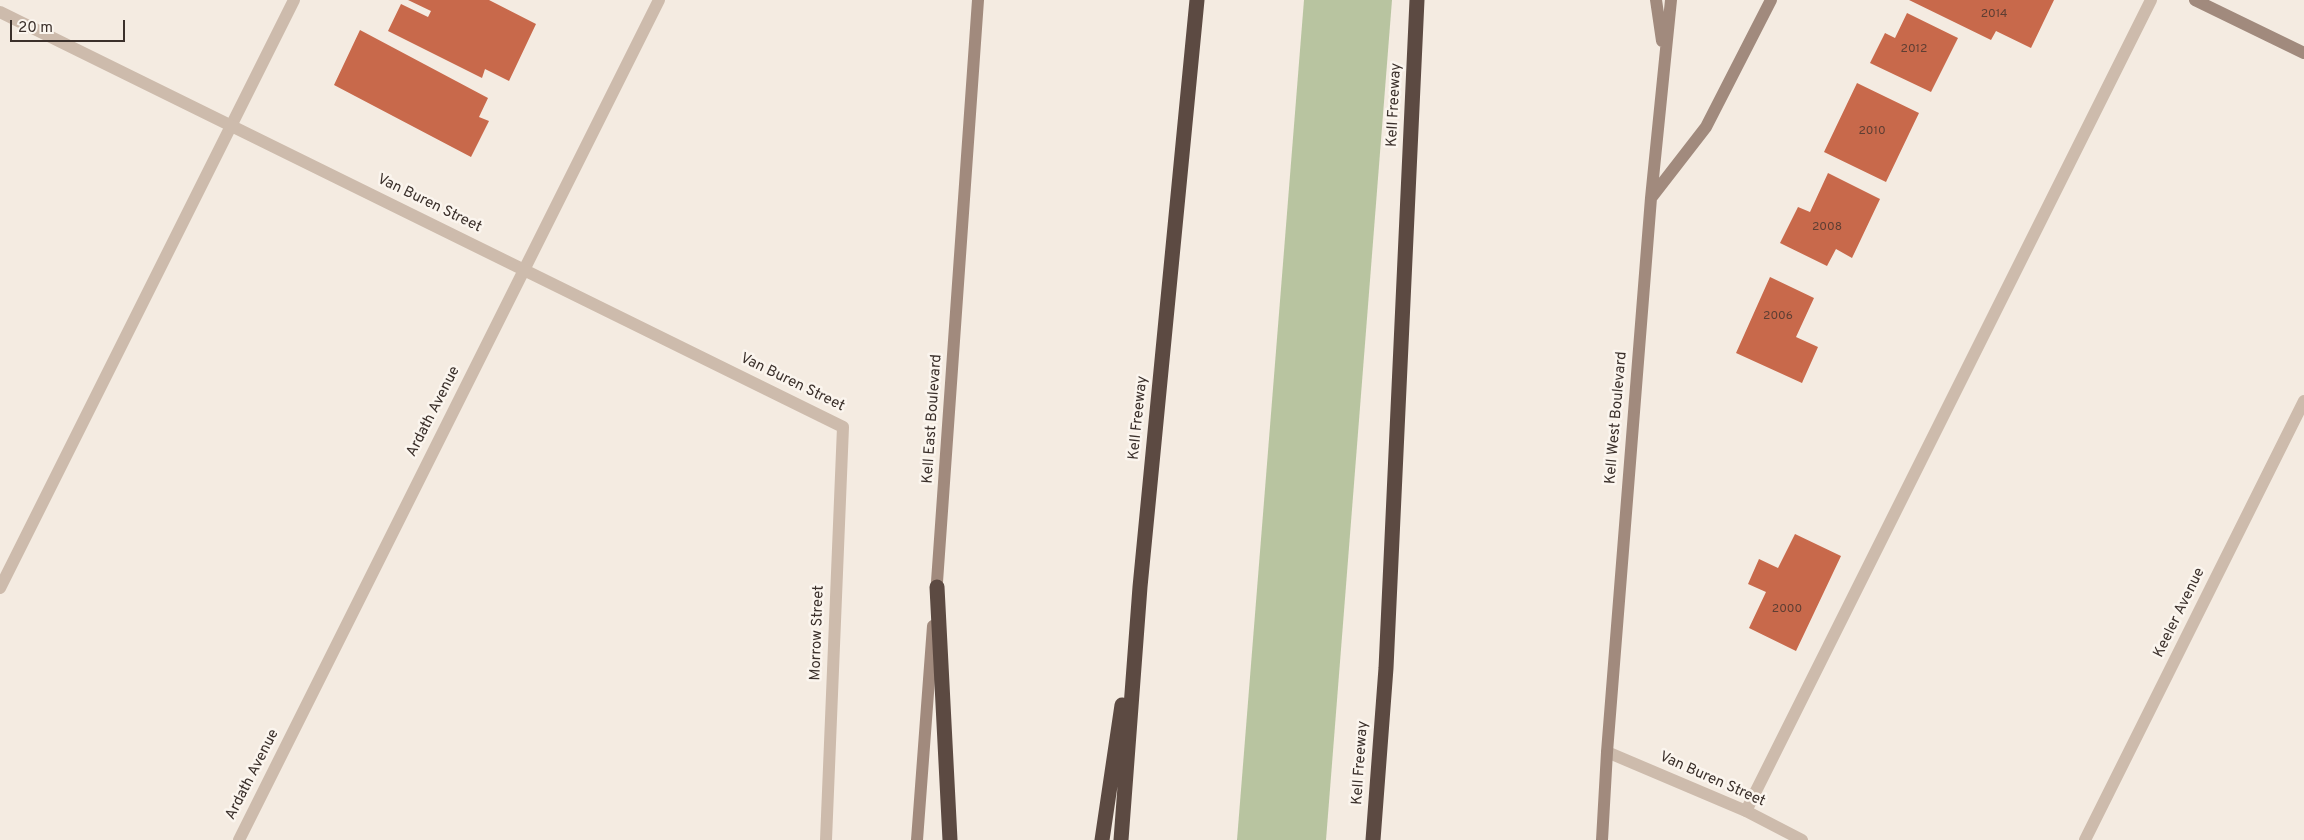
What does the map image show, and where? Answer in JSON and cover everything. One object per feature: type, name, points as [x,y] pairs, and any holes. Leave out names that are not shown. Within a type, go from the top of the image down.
[{"type":"highway","name":"Kell Freeway","points":[[1121,840],[1140,587],[1197,0]]},
{"type":"highway","name":"Kell Freeway","points":[[1373,840],[1386,668],[1417,0]]},
{"type":"highway","points":[[936,587],[950,840]]},
{"type":"highway","points":[[1102,840],[1140,587]]},
{"type":"main road","name":"Kell East Boulevard","points":[[917,840],[978,0]]},
{"type":"main road","points":[[1656,0],[1665,58]]},
{"type":"main road","name":"Kell West Boulevard","points":[[1602,840],[1607,752],[1651,198],[1671,0]]},
{"type":"main road","points":[[1651,198],[1706,127],[1771,0]]},
{"type":"main road","points":[[2195,0],[2304,53]]},
{"type":"street","points":[[0,588],[294,0]]},
{"type":"street","name":"Ardath Avenue","points":[[239,840],[659,0]]},
{"type":"street","points":[[1746,811],[2151,0]]},
{"type":"street","name":"Van Buren Street","points":[[0,12],[843,426]]},
{"type":"street","name":"Keeler Avenue","points":[[2085,840],[2304,401]]},
{"type":"street","name":"Morrow Street","points":[[826,840],[843,426]]},
{"type":"street","name":"Van Buren Street","points":[[1607,752],[1746,811],[1802,840]]},
{"type":"green space","points":[[1304,0],[1392,0],[1326,840],[1237,840]]},
{"type":"building","points":[[408,0],[489,0],[536,24],[509,81],[485,69],[482,78],[388,31],[401,4],[428,17],[431,11]]},
{"type":"building","points":[[1909,0],[2054,0],[2031,48],[1996,31],[1991,40]]},
{"type":"building","points":[[1907,13],[1958,38],[1931,92],[1870,63],[1885,33],[1895,38]]},
{"type":"building","points":[[360,30],[488,98],[479,117],[489,121],[471,157],[334,85]]},
{"type":"building","points":[[1857,83],[1919,113],[1886,182],[1824,152]]},
{"type":"building","points":[[1828,173],[1880,199],[1852,258],[1836,249],[1827,266],[1780,243],[1798,207],[1810,212]]},
{"type":"building","points":[[1770,277],[1814,298],[1796,337],[1818,347],[1802,383],[1736,353]]},
{"type":"building","points":[[1795,534],[1841,556],[1796,651],[1749,628],[1766,592],[1748,584],[1759,559],[1778,568]]}]
